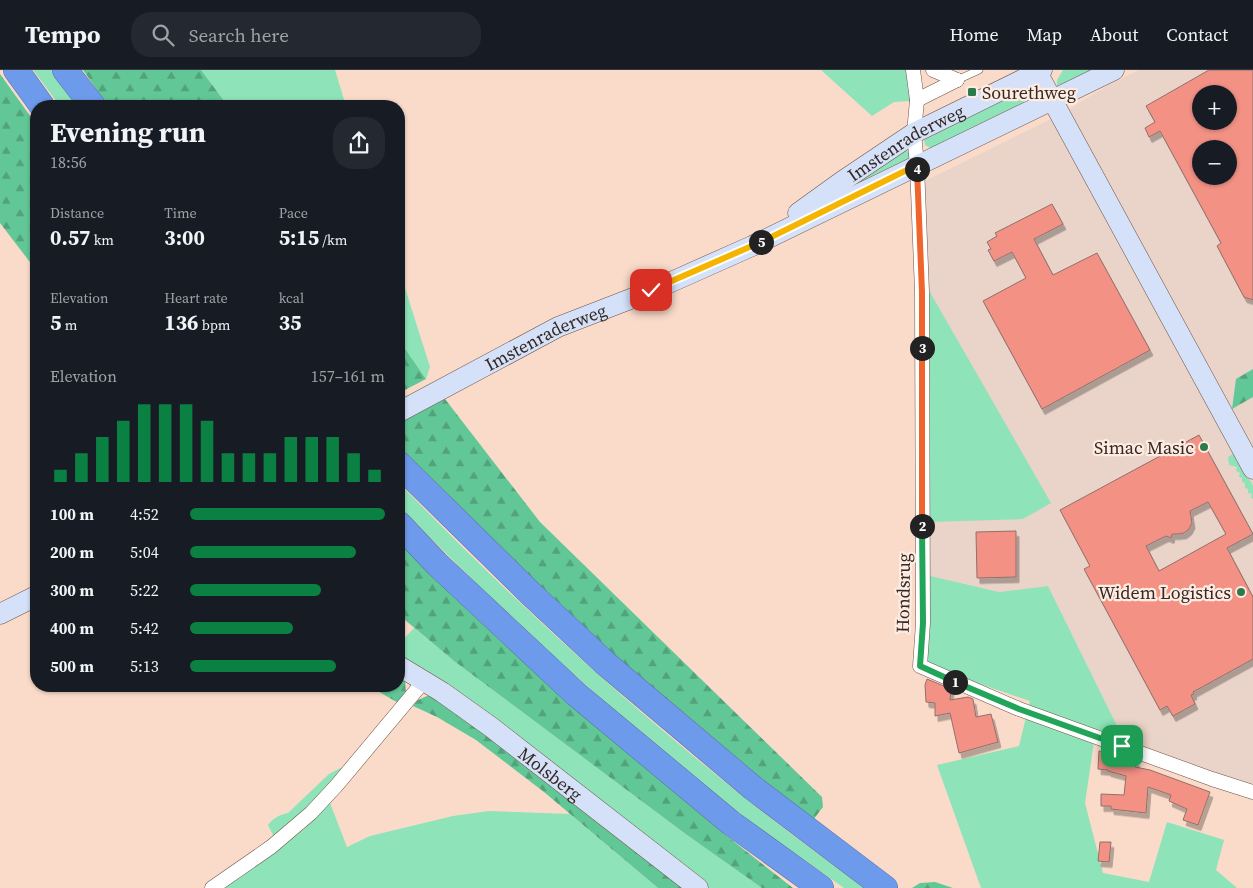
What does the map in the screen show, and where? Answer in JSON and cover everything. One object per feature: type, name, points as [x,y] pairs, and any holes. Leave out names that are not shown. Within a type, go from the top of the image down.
[{"type":"highway","points":[[16,70],[38,100]]},
{"type":"highway","points":[[65,70],[88,100]]},
{"type":"highway","points":[[405,470],[530,594],[605,663],[753,788],[885,888]]},
{"type":"highway","points":[[405,530],[437,564],[577,695],[731,823],[821,888]]},
{"type":"street","points":[[913,70],[916,100],[914,133],[917,165]]},
{"type":"street","points":[[934,70],[957,80]]},
{"type":"street","name":"Imstenraderweg","points":[[405,409],[558,327],[651,290],[752,246],[1114,70]]},
{"type":"street","points":[[1038,71],[1052,101],[1253,469]]},
{"type":"street","name":"Imstenraderweg","points":[[752,246],[841,182],[914,133],[1038,71]]},
{"type":"street","points":[[916,100],[957,80]]},
{"type":"street","name":"Hondsrug","points":[[917,165],[922,312],[923,623],[920,666],[1019,709],[1212,780],[1253,792]]},
{"type":"street","points":[[0,614],[30,599]]},
{"type":"street","name":"Molsberg","points":[[405,670],[491,727],[698,888]]},
{"type":"street","points":[[212,888],[271,847],[311,813],[337,785],[424,681]]},
{"type":"lane","points":[[957,80],[979,70]]},
{"type":"shaded area","points":[[1139,70],[1253,70],[1253,795],[1123,738],[1048,586],[999,592],[922,574],[921,183],[1059,115],[1107,86]]},
{"type":"green space","points":[[33,70],[57,70],[79,100],[56,100]]},
{"type":"green space","points":[[83,70],[201,70],[224,100],[104,100]]},
{"type":"green space","points":[[201,70],[335,70],[344,100],[224,100]]},
{"type":"green space","points":[[821,70],[907,70],[912,90],[909,101],[894,102],[872,116]]},
{"type":"green space","points":[[1063,70],[1107,70],[1057,86],[1057,80]]},
{"type":"green space","points":[[0,74],[30,116],[30,262],[0,223]]},
{"type":"green space","points":[[1017,87],[1027,108],[934,150],[925,145],[924,139]]},
{"type":"green space","points":[[1021,87],[1033,90],[1038,96],[1031,106]]},
{"type":"green space","points":[[904,149],[910,153],[907,164],[836,193]]},
{"type":"green space","points":[[927,287],[1051,503],[1023,519],[928,522]]},
{"type":"green space","points":[[405,288],[430,367],[426,379],[405,349]]},
{"type":"green space","points":[[405,349],[426,379],[405,390]]},
{"type":"green space","points":[[1253,369],[1253,397],[1232,409],[1236,379]]},
{"type":"green space","points":[[445,399],[540,522],[822,797],[823,807],[810,824],[665,710],[405,460],[405,420]]},
{"type":"green space","points":[[1233,454],[1237,456],[1253,486],[1253,499],[1251,498],[1252,494],[1248,493],[1248,489],[1245,488],[1242,478],[1239,477],[1240,473],[1236,471],[1237,467],[1229,465],[1228,457]]},
{"type":"green space","points":[[405,489],[531,613],[622,695],[716,775],[801,842],[865,888],[844,888],[757,827],[666,756],[526,632],[405,513]]},
{"type":"green space","points":[[405,545],[664,782],[723,833],[793,888],[762,888],[687,835],[454,661],[405,620]]},
{"type":"green space","points":[[922,574],[999,592],[1048,586],[1123,738],[1096,729],[1085,803],[1103,873],[1149,882],[1167,822],[1224,840],[1216,870],[1237,888],[981,888],[937,765],[1019,746],[1030,701],[922,664]]},
{"type":"green space","points":[[414,628],[454,661],[687,835],[762,888],[704,888],[405,664],[405,638]]},
{"type":"green space","points":[[405,680],[406,694],[400,704],[379,692],[405,692]]},
{"type":"green space","points":[[427,696],[443,696],[687,888],[658,888],[544,792],[476,740],[437,717],[413,706],[418,700]]},
{"type":"green space","points":[[350,763],[338,778],[275,839],[268,825],[272,820],[288,813],[329,774]]},
{"type":"green space","points":[[330,803],[347,847],[370,836],[453,816],[489,811],[570,814],[658,888],[221,888],[275,852],[304,829]]},
{"type":"green space","points":[[935,882],[953,888],[912,888],[920,883]]},
{"type":"building","points":[[1209,70],[1253,70],[1253,300],[1244,297],[1217,246],[1221,243],[1160,131],[1149,137],[1145,128],[1155,122],[1146,106]]},
{"type":"building","points":[[1052,204],[1063,224],[1034,239],[1053,275],[1097,253],[1150,350],[1042,409],[983,301],[1026,278],[1012,252],[994,261],[988,250],[991,249],[987,242],[997,236],[995,233]]},
{"type":"building","points":[[1199,435],[1253,534],[1227,548],[1253,597],[1253,659],[1193,692],[1194,694],[1191,695],[1195,704],[1173,716],[1167,706],[1160,710],[1084,569],[1090,566],[1060,510]],"holes":[[[1208,502],[1226,534],[1159,571],[1146,546],[1166,536],[1171,538],[1172,534],[1184,533],[1192,523],[1190,511]]]},
{"type":"building","points":[[1016,531],[1016,577],[977,578],[976,532]]},
{"type":"building","points":[[927,679],[951,689],[950,700],[968,697],[973,699],[976,717],[991,714],[998,742],[959,753],[950,713],[935,716],[935,703],[926,702],[925,685]]},
{"type":"building","points":[[1099,751],[1113,753],[1137,761],[1135,767],[1150,770],[1210,792],[1198,825],[1183,820],[1187,809],[1169,801],[1171,795],[1148,787],[1146,813],[1111,809],[1111,806],[1101,806],[1101,794],[1124,795],[1126,776],[1098,769]]},
{"type":"building","points":[[1100,842],[1111,842],[1109,862],[1098,861]]},
{"type":"place","name":"Sourethweg","points":[[972,92]]},
{"type":"place","name":"Simac Masic","points":[[1204,447]]},
{"type":"place","name":"Widem Logistics","points":[[1241,592]]},
{"type":"route","points":[[651,290],[752,246],[917,165],[922,292],[923,623],[920,666],[1019,709],[1122,746]]}]
